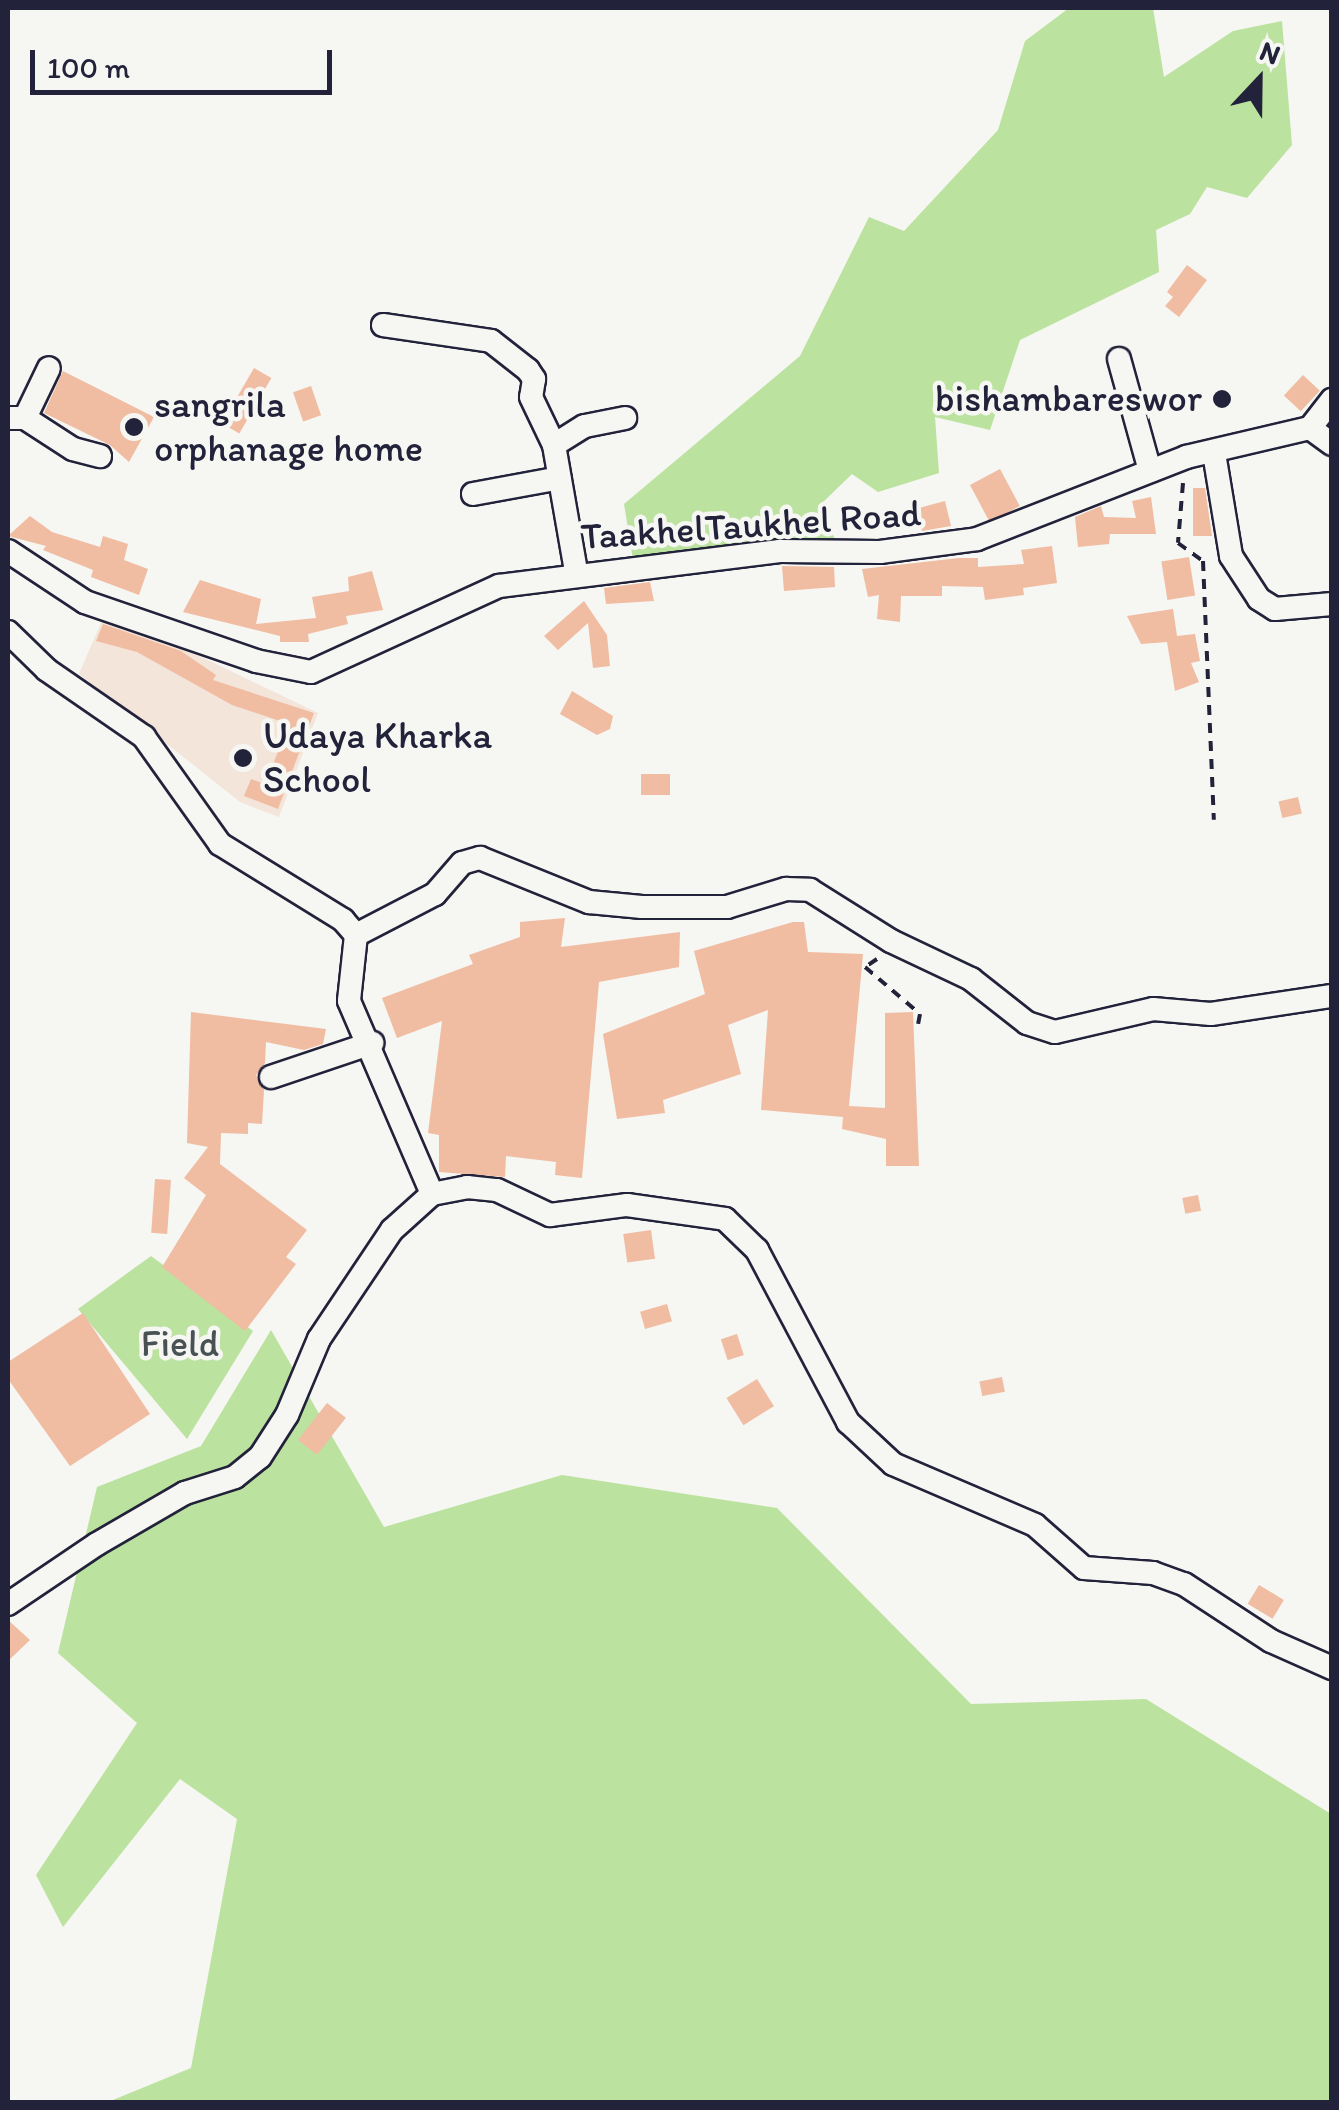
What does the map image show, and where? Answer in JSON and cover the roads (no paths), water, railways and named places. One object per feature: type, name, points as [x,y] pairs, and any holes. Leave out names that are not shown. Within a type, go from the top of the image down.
[{"type":"street","points":[[383,325],[491,341],[534,379],[531,397],[554,445],[576,571]]},
{"type":"street","points":[[1119,359],[1150,471]]},
{"type":"street","points":[[50,368],[16,418],[73,449],[100,456]]},
{"type":"street","points":[[1332,400],[1310,428],[1332,444]]},
{"type":"street","points":[[554,445],[586,426],[625,418]]},
{"type":"street","name":"TaakhelTaukhel Road","points":[[8,551],[85,602],[256,661],[311,672],[500,586],[576,571],[780,551],[938,547],[977,539],[1186,457],[1214,454],[1310,428]]},
{"type":"street","points":[[1214,454],[1230,556],[1258,599],[1276,609],[1332,604]]},
{"type":"street","points":[[473,494],[560,478]]},
{"type":"street","points":[[8,632],[47,670],[144,737],[238,859],[343,920],[356,935],[350,1001],[372,1043],[432,1194]]},
{"type":"street","points":[[356,935],[435,894],[462,862],[480,858],[607,904],[727,906],[786,889],[810,890],[892,941],[971,979],[1027,1023],[1055,1032],[1153,1008],[1211,1014],[1332,996]]},
{"type":"street","points":[[271,1077],[372,1043]]},
{"type":"street","points":[[8,1604],[98,1544],[185,1493],[235,1477],[260,1457],[354,1280],[392,1230],[432,1194],[497,1190],[568,1216],[627,1204],[725,1219],[756,1250],[848,1422],[893,1464],[1034,1525],[1084,1568],[1153,1573],[1184,1584],[1283,1648],[1332,1668]]},
{"type":"place","name":"bishambareswor","points":[[1222,399]]},
{"type":"place","name":"sangrila orphanage home","points":[[134,427]]},
{"type":"place","name":"Udaya Kharka School","points":[[243,758]]},
{"type":"park label","name":"Field","points":[[180,1344]]}]
